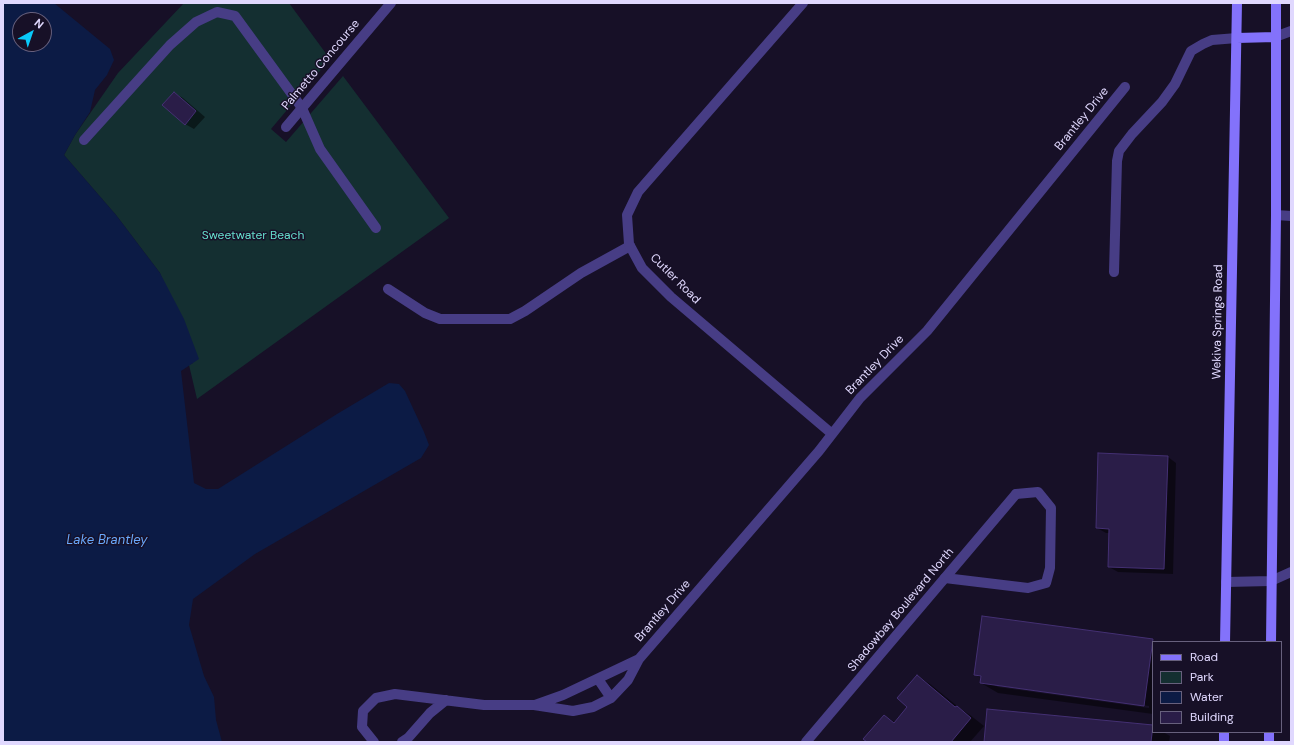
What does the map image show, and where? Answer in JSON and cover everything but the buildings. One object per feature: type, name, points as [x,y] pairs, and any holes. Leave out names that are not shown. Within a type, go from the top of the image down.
[{"type":"main road","name":"Wekiva Springs Road","points":[[1225,641],[1237,3]]},
{"type":"main road","points":[[1271,641],[1276,215],[1276,3]]},
{"type":"main road","points":[[1237,38],[1275,37]]},
{"type":"street","name":"Palmetto Concourse","points":[[286,126],[391,3]]},
{"type":"street","name":"Cutler Road","points":[[803,3],[638,192],[627,215],[630,246],[642,268],[671,297],[831,433]]},
{"type":"street","points":[[84,140],[170,45],[196,22],[217,12],[235,16],[302,108],[320,149],[376,228]]},
{"type":"street","points":[[1275,37],[1291,31]]},
{"type":"street","points":[[1114,272],[1117,161],[1119,151],[1132,134],[1162,102],[1175,84],[1191,51],[1212,40],[1237,38]]},
{"type":"street","name":"Brantley Drive","points":[[374,742],[362,727],[363,711],[376,698],[395,694],[484,705],[534,705],[574,711],[593,707],[611,698],[628,680],[639,659],[819,450],[860,398],[927,331],[1125,87]]},
{"type":"street","points":[[1276,215],[1291,216]]},
{"type":"street","points":[[388,289],[425,313],[440,319],[510,319],[525,311],[581,273],[630,246]]},
{"type":"street","name":"Shadowbay Boulevard North","points":[[806,742],[1016,494],[1038,492],[1051,508],[1050,568],[1046,583],[1028,588],[945,578]]},
{"type":"street","points":[[1226,582],[1271,581],[1291,572]]},
{"type":"street","name":"Brantley Drive","points":[[534,705],[563,695],[639,659]]},
{"type":"street","points":[[598,679],[611,698]]},
{"type":"street","points":[[402,742],[408,738],[430,713],[446,700]]},
{"type":"green space","name":"Sweetwater Beach","points":[[184,3],[289,3],[330,59],[271,129],[286,142],[343,76],[449,218],[197,399],[189,365],[193,363],[160,273],[116,215],[64,155],[75,135],[118,73]]},
{"type":"water","name":"Lake Brantley","points":[[3,3],[54,3],[110,49],[114,60],[107,75],[95,90],[90,112],[64,155],[116,215],[160,273],[184,319],[199,359],[181,371],[194,483],[206,489],[218,489],[389,383],[399,384],[405,391],[429,445],[421,458],[255,554],[193,599],[189,625],[204,676],[214,697],[216,720],[222,742],[3,742]]}]
